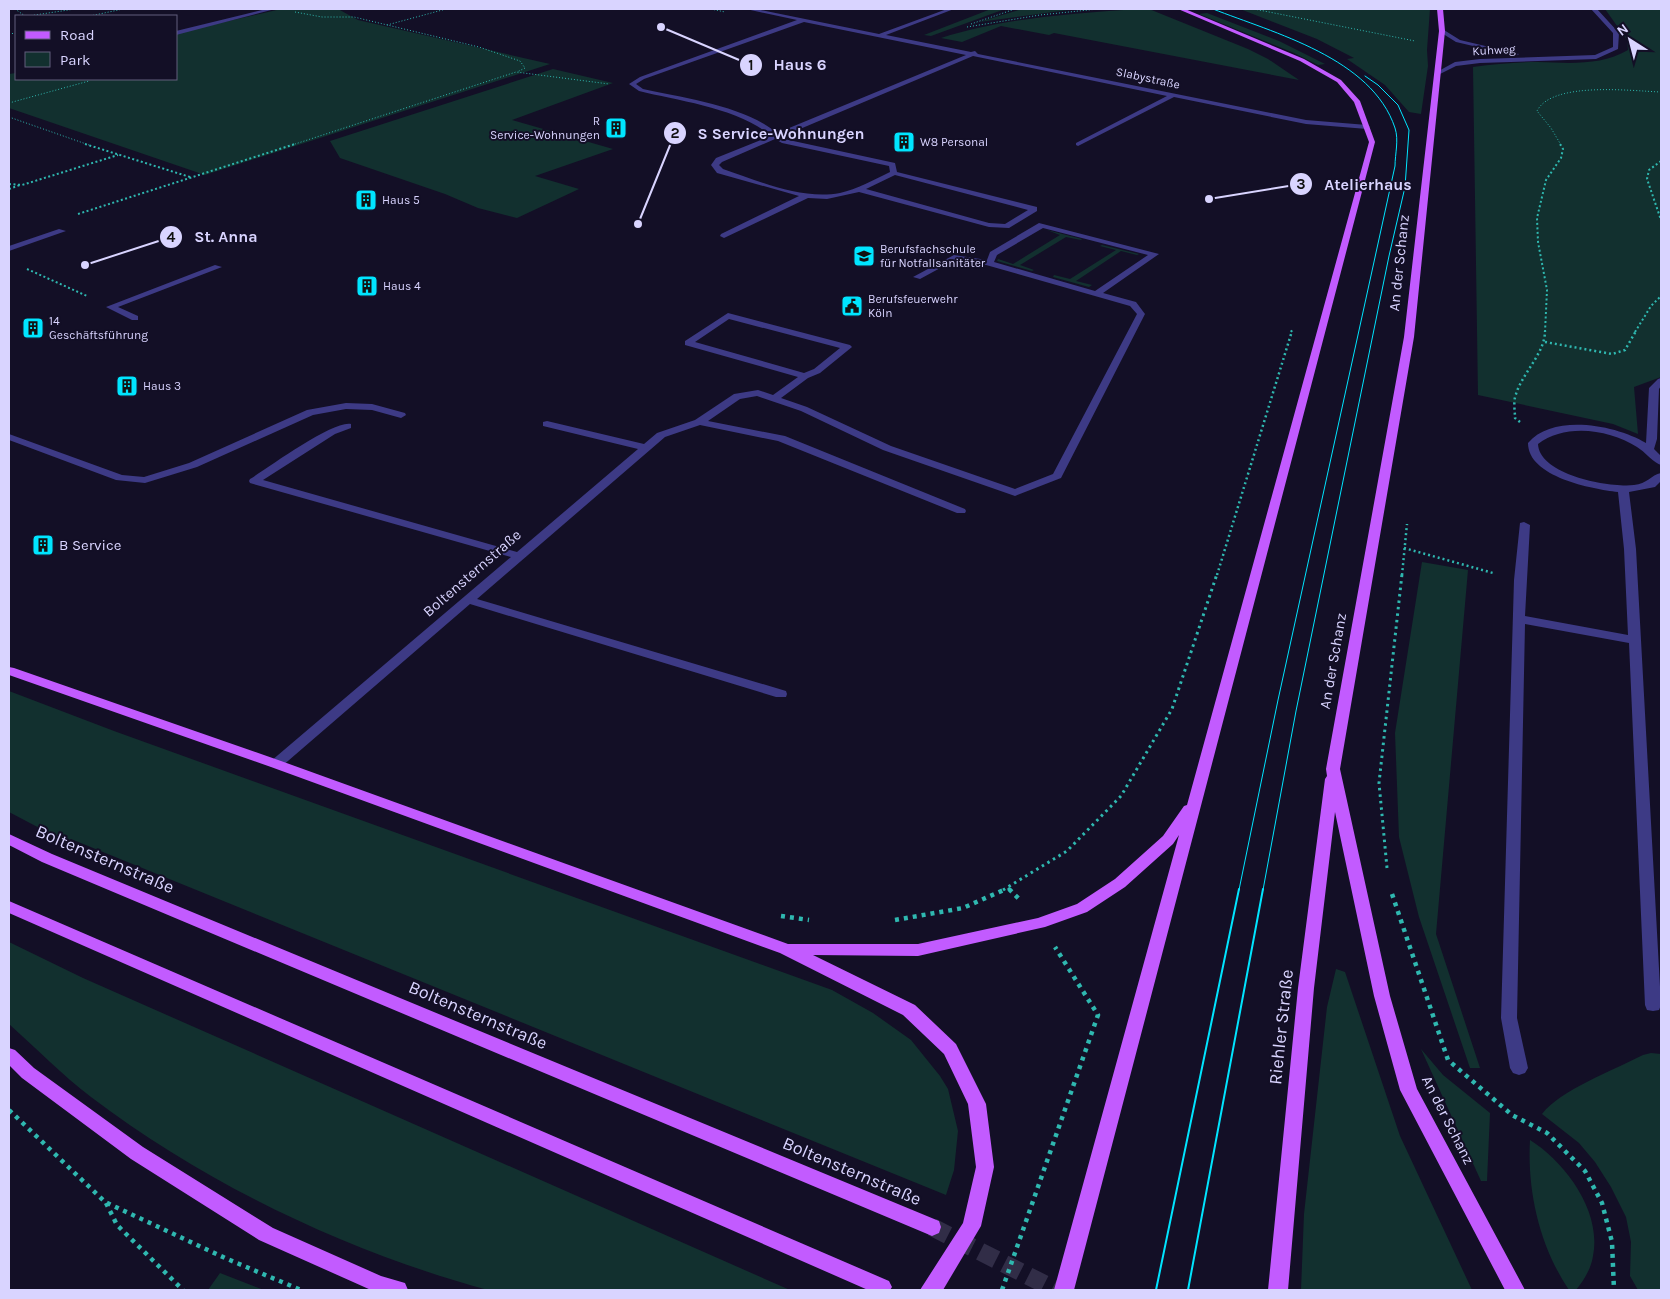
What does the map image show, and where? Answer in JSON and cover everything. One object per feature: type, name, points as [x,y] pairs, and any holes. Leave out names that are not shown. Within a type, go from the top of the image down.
[{"type":"main road","points":[[1064,1290],[1372,142],[1357,101],[1339,81],[1302,60],[1181,9]]},
{"type":"main road","name":"An der Schanz","points":[[1440,9],[1442,31],[1409,337],[1333,769],[1382,996],[1409,1090],[1514,1290]]},
{"type":"main road","points":[[9,671],[276,764],[786,948],[909,1010],[950,1049],[977,1104],[985,1167],[972,1226],[935,1286],[930,1290]]},
{"type":"main road","name":"Riehler Straße","points":[[1278,1290],[1306,988],[1333,769]]},
{"type":"main road","points":[[786,948],[918,950],[1040,923],[1082,908],[1120,883],[1168,840],[1195,798]]},
{"type":"main road","name":"Boltensternstraße","points":[[9,839],[56,862],[932,1228]]},
{"type":"main road","points":[[9,906],[205,994],[882,1287]]},
{"type":"main road","points":[[9,1055],[28,1073],[137,1153],[266,1234],[378,1284],[398,1290]]},
{"type":"street","points":[[178,32],[272,9]]},
{"type":"street","name":"Slabystraße","points":[[749,9],[975,53],[1306,122],[1367,127]]},
{"type":"street","points":[[881,35],[951,9]]},
{"type":"street","name":"Kuhweg","points":[[1438,72],[1455,64],[1480,60],[1596,57],[1616,48],[1616,33],[1594,9]]},
{"type":"street","points":[[804,20],[642,78],[632,84],[641,90],[706,106],[744,118],[765,128],[782,140],[892,165],[894,173]]},
{"type":"street","name":"Kuhweg","points":[[1442,31],[1458,41],[1502,52],[1553,59]]},
{"type":"street","points":[[857,189],[989,224],[1006,226],[1034,209],[894,173],[840,196],[805,196],[720,171],[715,165],[718,160],[975,53]]},
{"type":"street","points":[[1078,144],[1173,94]]},
{"type":"street","points":[[724,236],[805,196]]},
{"type":"street","points":[[989,265],[993,254],[1042,225],[1155,254],[1096,294]]},
{"type":"street","points":[[9,248],[62,231]]},
{"type":"street","points":[[699,422],[737,396],[758,393],[804,409],[887,448],[1015,493],[1057,476],[1141,314],[1134,304],[954,257],[917,276]]},
{"type":"street","points":[[110,307],[218,267]]},
{"type":"street","points":[[110,307],[135,318]]},
{"type":"street","points":[[776,398],[848,347],[728,316],[688,343],[806,376]]},
{"type":"street","points":[[1649,449],[1652,439],[1654,388],[1661,381]]},
{"type":"street","points":[[9,437],[120,478],[145,480],[166,475],[193,464],[310,412],[346,406],[372,407],[401,415]]},
{"type":"street","points":[[699,422],[781,438],[961,511]]},
{"type":"street","name":"Boltensternstraße","points":[[276,764],[661,435],[699,422]]},
{"type":"street","points":[[547,424],[646,448]]},
{"type":"street","points":[[347,426],[331,432],[254,481],[519,556]]},
{"type":"street","points":[[1661,462],[1649,449],[1633,440],[1613,433],[1591,429],[1570,428],[1552,430],[1539,435],[1533,443],[1533,453],[1542,463],[1556,473],[1590,485],[1623,488],[1649,485],[1661,476]]},
{"type":"street","points":[[1623,488],[1630,549],[1653,1005]]},
{"type":"street","points":[[1519,1068],[1509,1018],[1520,580],[1524,525]]},
{"type":"street","points":[[468,600],[781,694]]},
{"type":"street","points":[[1519,619],[1634,640]]},
{"type":"path","points":[[34,15],[75,9]]},
{"type":"path","points":[[95,15],[123,9]]},
{"type":"path","points":[[386,25],[446,9]]},
{"type":"path","points":[[1015,9],[990,16],[963,27],[1040,15],[1098,9]]},
{"type":"path","points":[[1254,9],[1440,46]]},
{"type":"path","points":[[79,214],[525,68],[520,62],[479,47],[354,17],[322,17],[290,11]]},
{"type":"path","points":[[516,72],[613,85],[632,84]]},
{"type":"path","points":[[9,103],[88,80]]},
{"type":"path","points":[[1539,435],[1515,418],[1516,396],[1530,365],[1545,342],[1546,290],[1538,242],[1537,218],[1546,180],[1561,158],[1563,149],[1551,128],[1537,111],[1540,103],[1568,93],[1582,91],[1661,92]]},
{"type":"path","points":[[9,117],[191,178]]},
{"type":"path","points":[[9,189],[118,155]]},
{"type":"path","points":[[1661,161],[1649,170],[1647,179],[1661,220]]},
{"type":"path","points":[[9,184],[22,185]]},
{"type":"path","points":[[26,269],[110,307]]},
{"type":"path","points":[[1545,342],[1612,354],[1625,350],[1643,318],[1661,296]]},
{"type":"path","points":[[888,921],[963,908],[1008,888],[1067,851],[1121,796],[1172,709],[1224,554],[1292,329]]},
{"type":"path","points":[[1387,870],[1379,783],[1407,519]]},
{"type":"path","points":[[1404,548],[1520,580]]},
{"type":"path","points":[[1002,1290],[1098,1015],[1040,923],[1008,888]]},
{"type":"path","points":[[1391,889],[1448,1060],[1512,1115],[1547,1133],[1585,1171],[1602,1203],[1612,1242],[1614,1290]]},
{"type":"path","points":[[778,916],[814,920]]},
{"type":"path","points":[[9,1110],[106,1202],[225,1258],[301,1290]]},
{"type":"path","points":[[106,1202],[117,1225],[182,1290]]},
{"type":"green space","points":[[281,9],[338,9],[358,20],[550,64],[205,175],[9,108],[9,74],[15,73],[15,80],[178,80],[178,33]]},
{"type":"green space","points":[[991,9],[1005,9],[931,36],[924,35]]},
{"type":"green space","points":[[1022,9],[1076,9],[979,22]]},
{"type":"green space","points":[[1149,9],[1248,49],[1268,59],[1299,80],[1054,33],[1049,35],[1001,26],[962,42],[941,38],[1012,21]]},
{"type":"green space","points":[[1240,9],[1430,9],[1427,50],[1428,66],[1421,114],[1409,112],[1385,85],[1347,59],[1354,58],[1317,39]]},
{"type":"green space","points":[[1605,9],[1661,9],[1661,377],[1634,387],[1638,434],[1613,424],[1478,395],[1473,67],[1522,62],[1573,63],[1596,61],[1618,55],[1628,50],[1627,40]]},
{"type":"green space","points":[[1207,13],[1279,41],[1325,64],[1318,65],[1294,53],[1199,14]]},
{"type":"green space","points":[[553,69],[613,83],[512,120],[613,149],[535,176],[579,189],[517,218],[478,208],[445,194],[340,158],[330,141]]},
{"type":"green space","points":[[1047,230],[1082,239],[1066,237],[1020,265],[1034,270],[1032,271],[997,261],[998,259],[1013,264],[1060,235]]},
{"type":"green space","points":[[1100,246],[1139,254],[1121,251],[1076,281],[1092,285],[1089,287],[1053,277],[1054,275],[1070,279],[1116,250]]},
{"type":"green space","points":[[1422,562],[1468,570],[1436,934],[1480,1068],[1470,1068],[1419,917],[1399,837],[1395,733]]},
{"type":"green space","points":[[9,691],[114,731],[832,990],[873,1013],[911,1040],[948,1089],[958,1131],[954,1170],[946,1195],[71,839],[66,842],[9,812]]},
{"type":"green space","points":[[9,942],[83,978],[790,1290],[488,1290],[383,1256],[331,1235],[280,1212],[182,1159],[91,1097],[59,1071],[9,1024]]},
{"type":"green space","points":[[1336,969],[1345,972],[1400,1136],[1472,1290],[1301,1290],[1304,1214],[1327,1007]]},
{"type":"green space","points":[[1421,1049],[1443,1075],[1490,1113],[1487,1181],[1481,1181]]},
{"type":"green space","points":[[1651,1053],[1661,1054],[1661,1290],[1638,1290],[1630,1276],[1631,1242],[1626,1217],[1611,1187],[1595,1162],[1579,1143],[1542,1114],[1561,1097],[1588,1081]]},
{"type":"green space","points":[[1530,1140],[1543,1149],[1568,1175],[1578,1189],[1592,1222],[1594,1239],[1592,1261],[1587,1274],[1576,1290],[1569,1290],[1550,1256],[1543,1237],[1533,1199]]},
{"type":"green space","points":[[220,1273],[264,1290],[208,1290]]},
{"type":"tunnel","points":[[932,1227],[1056,1290]]},
{"type":"tram line","points":[[1213,9],[1291,39],[1318,51],[1343,66],[1365,83],[1383,104],[1395,128],[1397,137],[1395,166],[1278,700],[1239,890]]},
{"type":"tram line","points":[[1263,890],[1296,711],[1389,256],[1405,187],[1409,130],[1398,105],[1378,85],[1365,76]]},
{"type":"tram line","points":[[1156,1290],[1239,889]]},
{"type":"tram line","points":[[1188,1290],[1263,889]]},
{"type":"place","name":"Haus 6","points":[[661,27]]},
{"type":"place","name":"R Service-Wohnungen","points":[[616,128]]},
{"type":"place","name":"W8 Personal","points":[[904,142]]},
{"type":"place","name":"Atelierhaus","points":[[1209,199]]},
{"type":"place","name":"Haus 5","points":[[366,200]]},
{"type":"place","name":"S Service-Wohnungen","points":[[638,224]]},
{"type":"place","name":"Berufsfachschule für Notfallsanitäter","points":[[864,256]]},
{"type":"place","name":"St. Anna","points":[[85,265]]},
{"type":"place","name":"Haus 4","points":[[367,286]]},
{"type":"place","name":"Berufsfeuerwehr Köln","points":[[852,306]]},
{"type":"place","name":"14 Geschäftsführung","points":[[33,328]]},
{"type":"place","name":"Haus 3","points":[[127,386]]},
{"type":"place","name":"B Service","points":[[43,545]]}]
